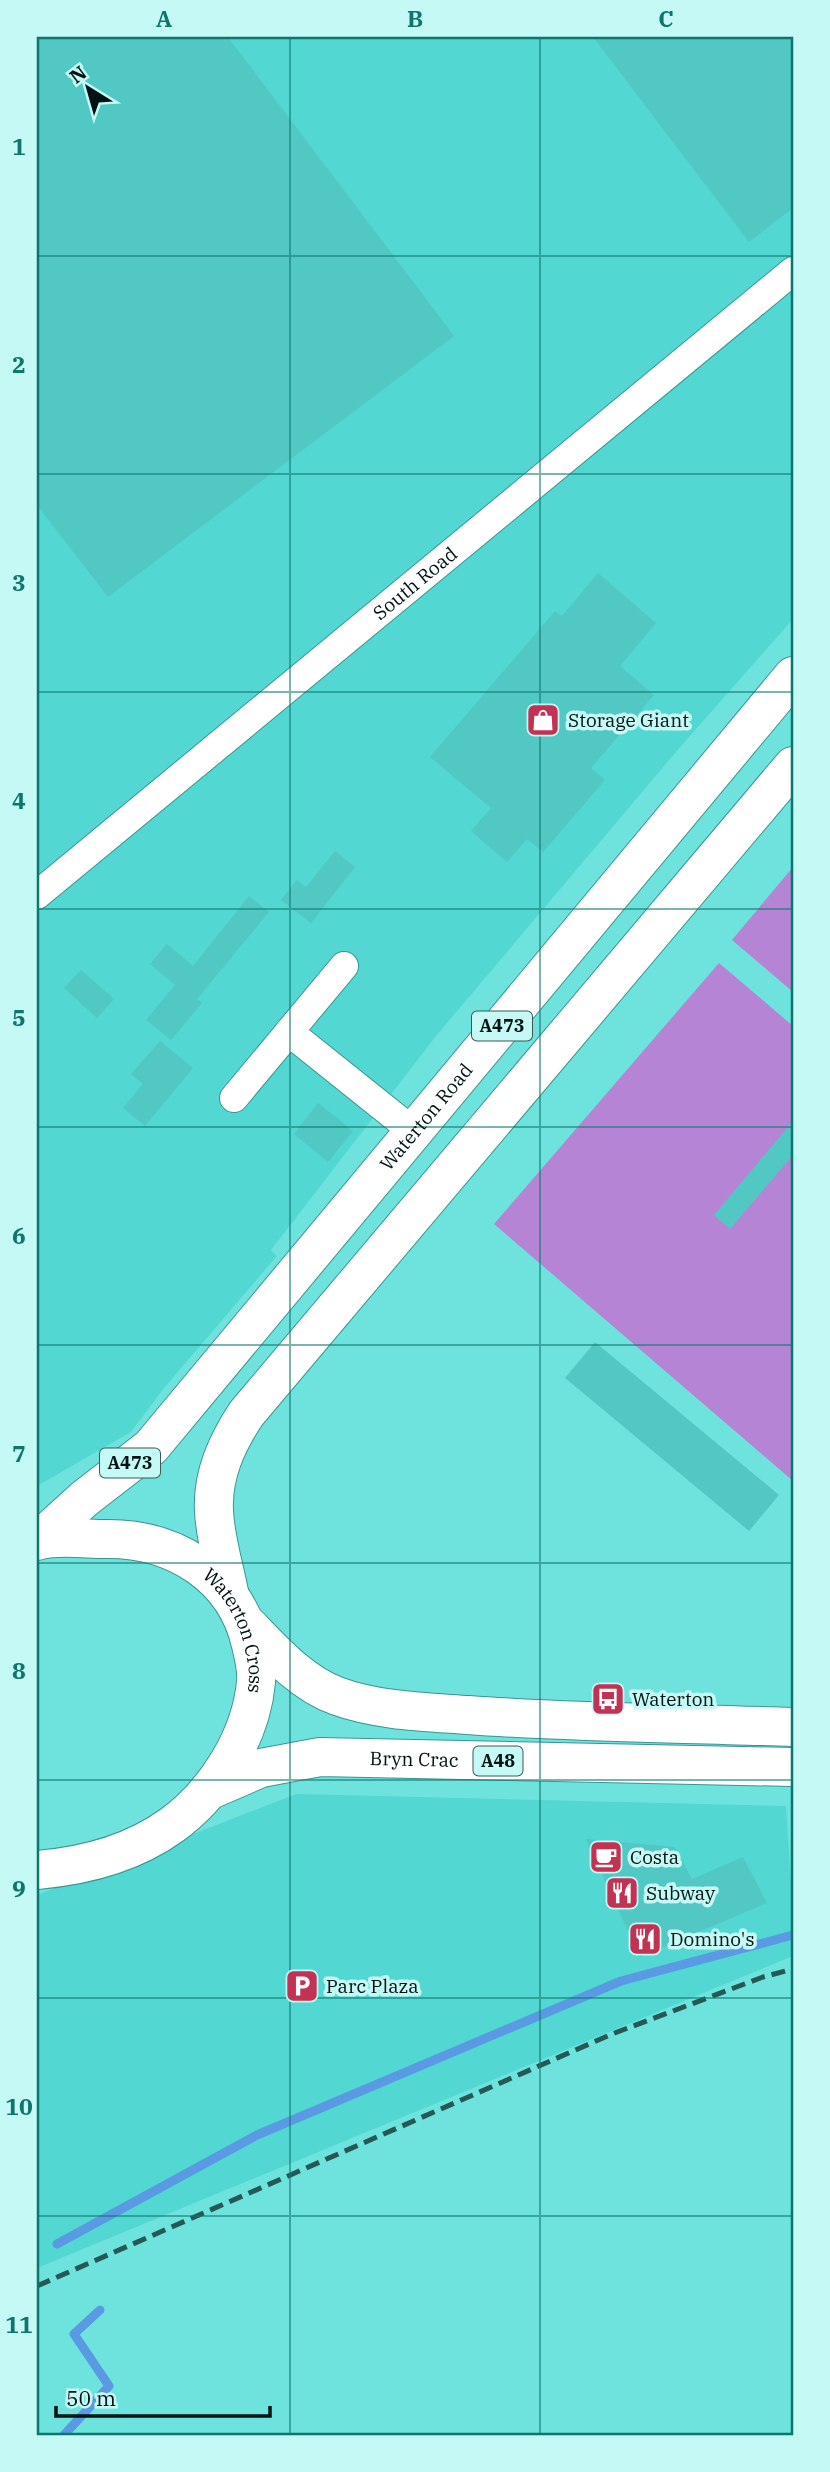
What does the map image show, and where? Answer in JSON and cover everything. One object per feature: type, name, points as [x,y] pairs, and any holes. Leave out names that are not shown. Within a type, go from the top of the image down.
[{"type":"main road","name":"Waterton Road","points":[[38,1540],[84,1499],[151,1447],[793,676]]},
{"type":"main road","name":"A473","points":[[238,1608],[214,1511],[221,1461],[231,1437],[246,1414],[793,766]]},
{"type":"main road","name":"Waterton Cross","points":[[37,1870],[81,1865],[120,1853],[173,1825],[208,1790],[226,1767],[240,1741],[252,1709],[256,1680],[238,1608],[206,1570],[176,1552],[126,1539],[38,1540]]},
{"type":"main road","name":"A48","points":[[238,1608],[278,1656],[312,1683],[336,1696],[377,1707],[511,1718],[793,1727]]},
{"type":"main road","name":"Bryn Crac","points":[[208,1790],[261,1768],[320,1757],[793,1767]]},
{"type":"street","name":"South Road","points":[[37,895],[793,271]]},
{"type":"street","points":[[233,1098],[344,966]]},
{"type":"street","points":[[289,1032],[414,1132]]},
{"type":"shaded area","points":[[37,37],[793,37],[793,619],[681,746],[436,1036],[271,1250],[277,1256],[164,1388],[131,1432],[37,1486]]},
{"type":"shaded area","points":[[793,867],[793,992],[732,940]]},
{"type":"shaded area","points":[[719,963],[793,1026],[793,1481],[494,1224]]},
{"type":"shaded area","name":"Parc Plaza","points":[[296,1794],[786,1806],[793,1956],[37,2268],[37,1895]]},
{"type":"building","points":[[37,37],[228,37],[454,336],[108,597],[37,505]]},
{"type":"building","points":[[593,37],[793,37],[793,208],[749,242]]},
{"type":"building","points":[[598,573],[656,623],[620,666],[654,695],[591,768],[605,780],[543,852],[527,839],[507,862],[471,831],[491,808],[430,757],[555,611],[562,616]]},
{"type":"building","points":[[335,851],[355,867],[311,923],[281,900],[297,880],[306,887]]},
{"type":"building","points":[[249,896],[269,912],[197,999],[202,1003],[171,1040],[146,1020],[175,985],[150,964],[167,944],[193,966]]},
{"type":"building","points":[[81,970],[114,999],[97,1018],[64,988]]},
{"type":"building","points":[[160,1041],[193,1068],[145,1126],[123,1108],[143,1084],[131,1074]]},
{"type":"building","points":[[318,1103],[353,1131],[328,1162],[294,1134]]},
{"type":"building","points":[[793,1121],[793,1155],[730,1229],[714,1215]]},
{"type":"building","points":[[595,1342],[779,1495],[749,1531],[565,1378]]},
{"type":"building","points":[[586,1839],[675,1847],[692,1879],[743,1857],[767,1903],[640,1957]]},
{"type":"waterway","points":[[57,2244],[257,2135],[621,1981],[793,1935]]},
{"type":"waterway","points":[[64,2435],[109,2386],[74,2334],[100,2310]]},
{"type":"railway","points":[[37,2286],[612,2034],[763,1977],[793,1969]]},
{"type":"place","name":"Storage Giant","points":[[543,720]]},
{"type":"place","name":"Waterton","points":[[608,1699]]},
{"type":"place","name":"Costa","points":[[606,1857]]},
{"type":"place","name":"Subway","points":[[622,1893]]},
{"type":"place","name":"Domino's","points":[[645,1939]]},
{"type":"place","name":"Parc Plaza","points":[[302,1986]]}]
